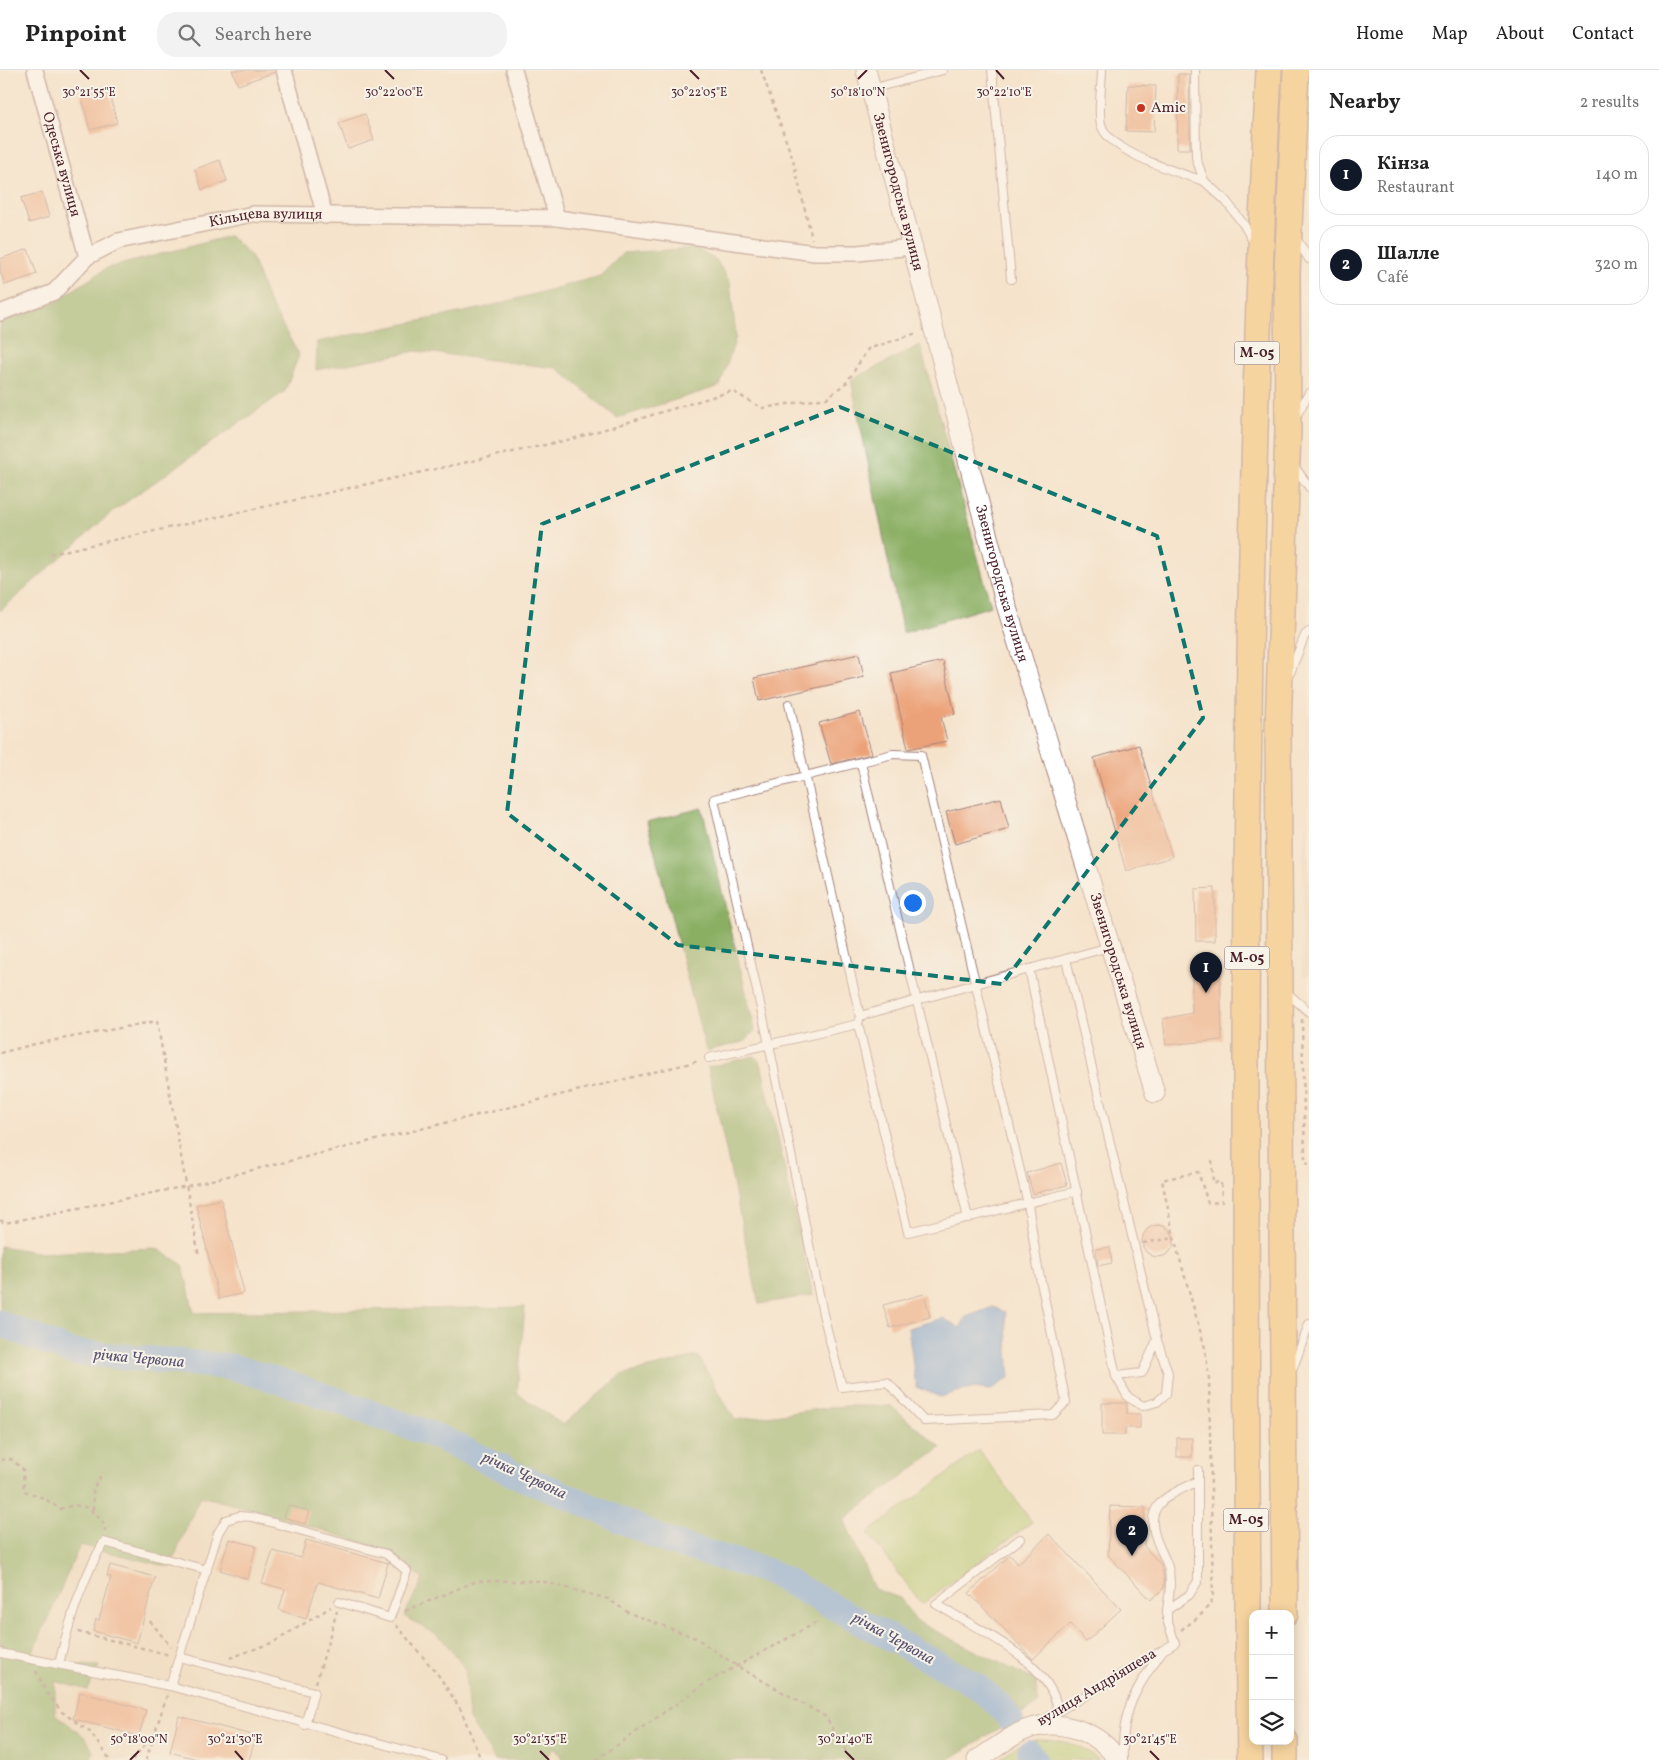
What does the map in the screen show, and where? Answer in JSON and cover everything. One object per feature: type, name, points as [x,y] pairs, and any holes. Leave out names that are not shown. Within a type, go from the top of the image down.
[{"type":"highway","name":"М-05","points":[[1250,1760],[1245,1440],[1246,895],[1260,254],[1269,70]]},
{"type":"highway","name":"М-05","points":[[1285,1610],[1278,706],[1288,430],[1289,228],[1296,70]]},
{"type":"highway","points":[[1285,1745],[1285,1760]]},
{"type":"street","name":"Одеська вулиця","points":[[36,70],[87,257]]},
{"type":"street","points":[[284,70],[325,216]]},
{"type":"street","points":[[514,70],[558,218]]},
{"type":"street","name":"Звенигородська вулиця","points":[[866,70],[1004,598],[1155,1093]]},
{"type":"street","name":"Кільцева вулиця","points":[[0,312],[54,292],[87,257],[118,241],[253,214],[558,218],[815,253],[858,253],[911,247]]},
{"type":"street","points":[[983,1758],[1029,1728],[1051,1724],[1073,1728],[1093,1737],[1112,1751],[1117,1760]]},
{"type":"lane","points":[[871,89],[943,70]]},
{"type":"lane","points":[[992,70],[1011,279]]},
{"type":"lane","points":[[1102,70],[1101,126],[1109,139],[1158,166],[1204,181],[1226,201],[1240,219],[1260,254]]},
{"type":"lane","points":[[1195,70],[1196,158],[1204,181]]},
{"type":"lane","points":[[1289,228],[1309,259]]},
{"type":"lane","points":[[1288,430],[1309,393]]},
{"type":"lane","points":[[1287,456],[1309,487]]},
{"type":"lane","points":[[1278,706],[1295,657],[1305,635],[1309,632]]},
{"type":"lane","points":[[789,704],[908,1232],[1077,1191]]},
{"type":"lane","points":[[893,754],[921,755],[974,984],[1028,1204],[1036,1262],[1066,1402],[1053,1416],[924,1421],[887,1382],[842,1387],[823,1314],[769,1044],[714,799],[860,763],[893,754]]},
{"type":"lane","points":[[860,763],[968,1218]]},
{"type":"lane","points":[[710,1058],[859,1020],[917,1000],[1110,946]]},
{"type":"lane","points":[[1029,969],[1116,1376],[1128,1397],[1143,1406],[1157,1402],[1166,1394],[1168,1373],[1157,1340],[1066,959]]},
{"type":"lane","points":[[1279,986],[1309,1012]]},
{"type":"lane","points":[[1283,1399],[1309,1324]]},
{"type":"lane","points":[[1116,1376],[1142,1373],[1157,1340]]},
{"type":"lane","points":[[1168,1610],[1189,1595],[1198,1581],[1198,1470]]},
{"type":"lane","points":[[1123,1760],[1124,1723],[1133,1696],[1165,1648],[1175,1643],[1167,1620],[1169,1568],[1155,1536],[1151,1516],[1156,1507],[1169,1496],[1198,1481]]},
{"type":"lane","points":[[170,1686],[221,1525],[231,1517],[252,1517],[386,1554],[394,1558],[407,1571],[390,1618],[339,1602]]},
{"type":"lane","points":[[1020,1539],[936,1604],[1030,1662],[1046,1679],[1053,1692],[1058,1710]]},
{"type":"lane","points":[[59,1664],[67,1629],[91,1564],[104,1542],[206,1570]]},
{"type":"lane","name":"вулиця Андріяшева","points":[[1029,1728],[1165,1648]]},
{"type":"lane","points":[[0,1653],[170,1686],[305,1725],[441,1760]]},
{"type":"lane","points":[[180,1657],[314,1692],[305,1725]]},
{"type":"path","points":[[761,70],[792,160],[815,253]]},
{"type":"path","points":[[50,554],[572,439],[732,392],[762,408],[827,398],[847,382],[868,349],[933,327]]},
{"type":"path","points":[[1302,1005],[1305,1163],[1309,1164]]},
{"type":"path","points":[[0,1053],[35,1044],[156,1021],[199,1257]]},
{"type":"path","points":[[0,1220],[5,1222],[187,1186],[710,1058]]},
{"type":"path","points":[[1172,1636],[1199,1618],[1208,1609],[1213,1598],[1209,1378],[1205,1348],[1174,1238],[1162,1180],[1198,1172],[1208,1203],[1222,1202],[1221,1182],[1213,1183],[1212,1159]]},
{"type":"path","points":[[1134,1244],[1174,1238]]},
{"type":"path","points":[[1,1460],[11,1459],[23,1469],[24,1491],[44,1498],[60,1509],[75,1504],[93,1510],[105,1525],[104,1542]]},
{"type":"path","points":[[93,1510],[93,1489],[103,1472]]},
{"type":"path","points":[[481,1760],[461,1710],[439,1676],[390,1618],[477,1581],[541,1581],[608,1599],[629,1613],[696,1638],[737,1666],[826,1717],[851,1760]]},
{"type":"path","points":[[228,1658],[236,1658],[274,1642],[339,1602]]},
{"type":"path","points":[[314,1692],[339,1602]]},
{"type":"path","points":[[150,1621],[180,1657]]},
{"type":"path","points":[[596,1760],[706,1683],[819,1621]]},
{"type":"path","points":[[67,1629],[180,1657]]},
{"type":"path","points":[[30,1659],[46,1692],[62,1712],[90,1732],[110,1760]]},
{"type":"path","points":[[146,1760],[170,1686]]},
{"type":"path","points":[[132,1760],[154,1734]]},
{"type":"highlighted area","points":[[840,407],[1157,536],[1203,718],[1002,984],[678,945],[507,813],[542,524]]},
{"type":"shaded area","points":[[1309,815],[1309,976],[1302,975],[1303,847]]},
{"type":"shaded area","points":[[0,1329],[406,1463],[628,1760],[0,1760]]},
{"type":"green space","points":[[230,236],[251,256],[268,300],[299,355],[285,391],[112,512],[0,611],[0,321],[53,303],[107,268]]},
{"type":"green space","points":[[694,248],[716,260],[730,282],[736,337],[720,386],[617,418],[557,368],[416,351],[316,370],[317,342],[483,308],[600,276],[623,253]]},
{"type":"green space","points":[[920,345],[991,606],[903,633],[851,380]]},
{"type":"green space","points":[[702,808],[755,1030],[746,1041],[706,1051],[647,822]]},
{"type":"green space","points":[[754,1056],[761,1063],[813,1295],[759,1304],[708,1067]]},
{"type":"green space","points":[[0,1246],[42,1253],[156,1248],[183,1265],[194,1313],[525,1307],[517,1393],[563,1425],[621,1375],[698,1356],[735,1420],[843,1406],[891,1406],[941,1448],[844,1519],[874,1589],[900,1598],[916,1621],[1036,1681],[1038,1704],[948,1760],[563,1760],[555,1747],[543,1760],[495,1760],[469,1719],[465,1668],[441,1637],[404,1616],[423,1579],[390,1551],[263,1512],[200,1496],[170,1567],[80,1545],[30,1659],[59,1664],[99,1666],[88,1690],[55,1681],[55,1714],[86,1738],[93,1752],[90,1760],[0,1760]]},
{"type":"green space","points":[[979,1450],[1032,1522],[922,1604],[868,1533]]},
{"type":"green space","points":[[1043,1739],[1073,1745],[1099,1760],[1044,1760],[1033,1747],[1019,1757],[1020,1760],[999,1760],[1019,1745]]},
{"type":"water","points":[[993,1307],[1005,1312],[1010,1377],[991,1390],[971,1388],[940,1397],[916,1387],[908,1328],[943,1318],[960,1328],[966,1317]]},
{"type":"building","points":[[232,70],[275,70],[275,72],[238,85]]},
{"type":"building","points":[[1178,74],[1189,74],[1190,149],[1177,149]]},
{"type":"building","name":"Amic","points":[[1128,85],[1156,86],[1154,132],[1126,131]]},
{"type":"building","points":[[108,87],[117,123],[90,130],[81,94]]},
{"type":"building","points":[[365,114],[374,140],[348,149],[339,123]]},
{"type":"building","points":[[220,160],[227,181],[202,190],[195,169]]},
{"type":"building","points":[[42,192],[49,217],[29,223],[21,198]]},
{"type":"building","points":[[28,249],[37,274],[5,285],[0,271],[0,259]]},
{"type":"building","points":[[859,654],[864,677],[759,701],[754,678]]},
{"type":"building","points":[[943,661],[955,714],[941,717],[947,741],[908,749],[891,673]]},
{"type":"building","points":[[860,712],[872,754],[831,764],[819,723]]},
{"type":"building","points":[[1139,745],[1172,857],[1126,871],[1094,758]]},
{"type":"building","points":[[1001,798],[1009,829],[955,844],[946,812]]},
{"type":"building","points":[[1215,888],[1215,941],[1196,941],[1195,889]]},
{"type":"building","points":[[1220,971],[1222,1040],[1166,1045],[1163,1019],[1192,1013],[1192,972]]},
{"type":"building","points":[[1061,1163],[1067,1185],[1033,1194],[1027,1173]]},
{"type":"building","points":[[221,1199],[244,1293],[219,1299],[196,1205]]},
{"type":"building","points":[[1158,1225],[1164,1226],[1169,1230],[1173,1235],[1173,1247],[1169,1252],[1164,1256],[1158,1257],[1152,1256],[1147,1252],[1143,1247],[1142,1241],[1143,1235],[1147,1230],[1152,1226]]},
{"type":"building","points":[[1110,1247],[1112,1263],[1098,1266],[1096,1249]]},
{"type":"building","points":[[924,1294],[930,1317],[890,1328],[883,1305]]},
{"type":"building","points":[[1102,1403],[1127,1403],[1127,1414],[1140,1414],[1140,1428],[1125,1428],[1125,1435],[1102,1435]]},
{"type":"building","points":[[1177,1438],[1192,1438],[1192,1457],[1177,1457]]},
{"type":"building","points":[[288,1505],[309,1511],[305,1524],[284,1517]]},
{"type":"building","points":[[1110,1506],[1145,1507],[1144,1546],[1161,1565],[1164,1578],[1164,1588],[1151,1600],[1108,1555]]},
{"type":"building","points":[[1049,1534],[1121,1609],[1086,1642],[1070,1624],[1033,1659],[969,1593],[1010,1555],[1018,1564]]},
{"type":"building","points":[[229,1539],[256,1546],[248,1579],[220,1570]]},
{"type":"building","points":[[306,1540],[388,1563],[378,1599],[318,1582],[306,1619],[279,1610],[285,1589],[262,1583],[273,1551],[301,1558]]},
{"type":"building","points":[[110,1565],[155,1577],[137,1643],[93,1631],[96,1619],[99,1620],[111,1577],[107,1576]]},
{"type":"building","points":[[80,1692],[146,1710],[139,1736],[73,1719]]},
{"type":"building","points":[[179,1716],[256,1736],[249,1760],[201,1760],[170,1752]]},
{"type":"waterway","name":"річка Червона","points":[[0,1323],[70,1352],[233,1367],[302,1388],[441,1438],[520,1477],[557,1491],[667,1541],[770,1572],[976,1685],[1002,1708],[1011,1721]]},
{"type":"waterway","points":[[1030,1753],[1034,1760]]},
{"type":"place","name":"Amic","points":[[1141,108]]},
{"type":"place","name":"Кінза","points":[[1206,993]]},
{"type":"place","name":"Шалле","points":[[1132,1556]]}]
